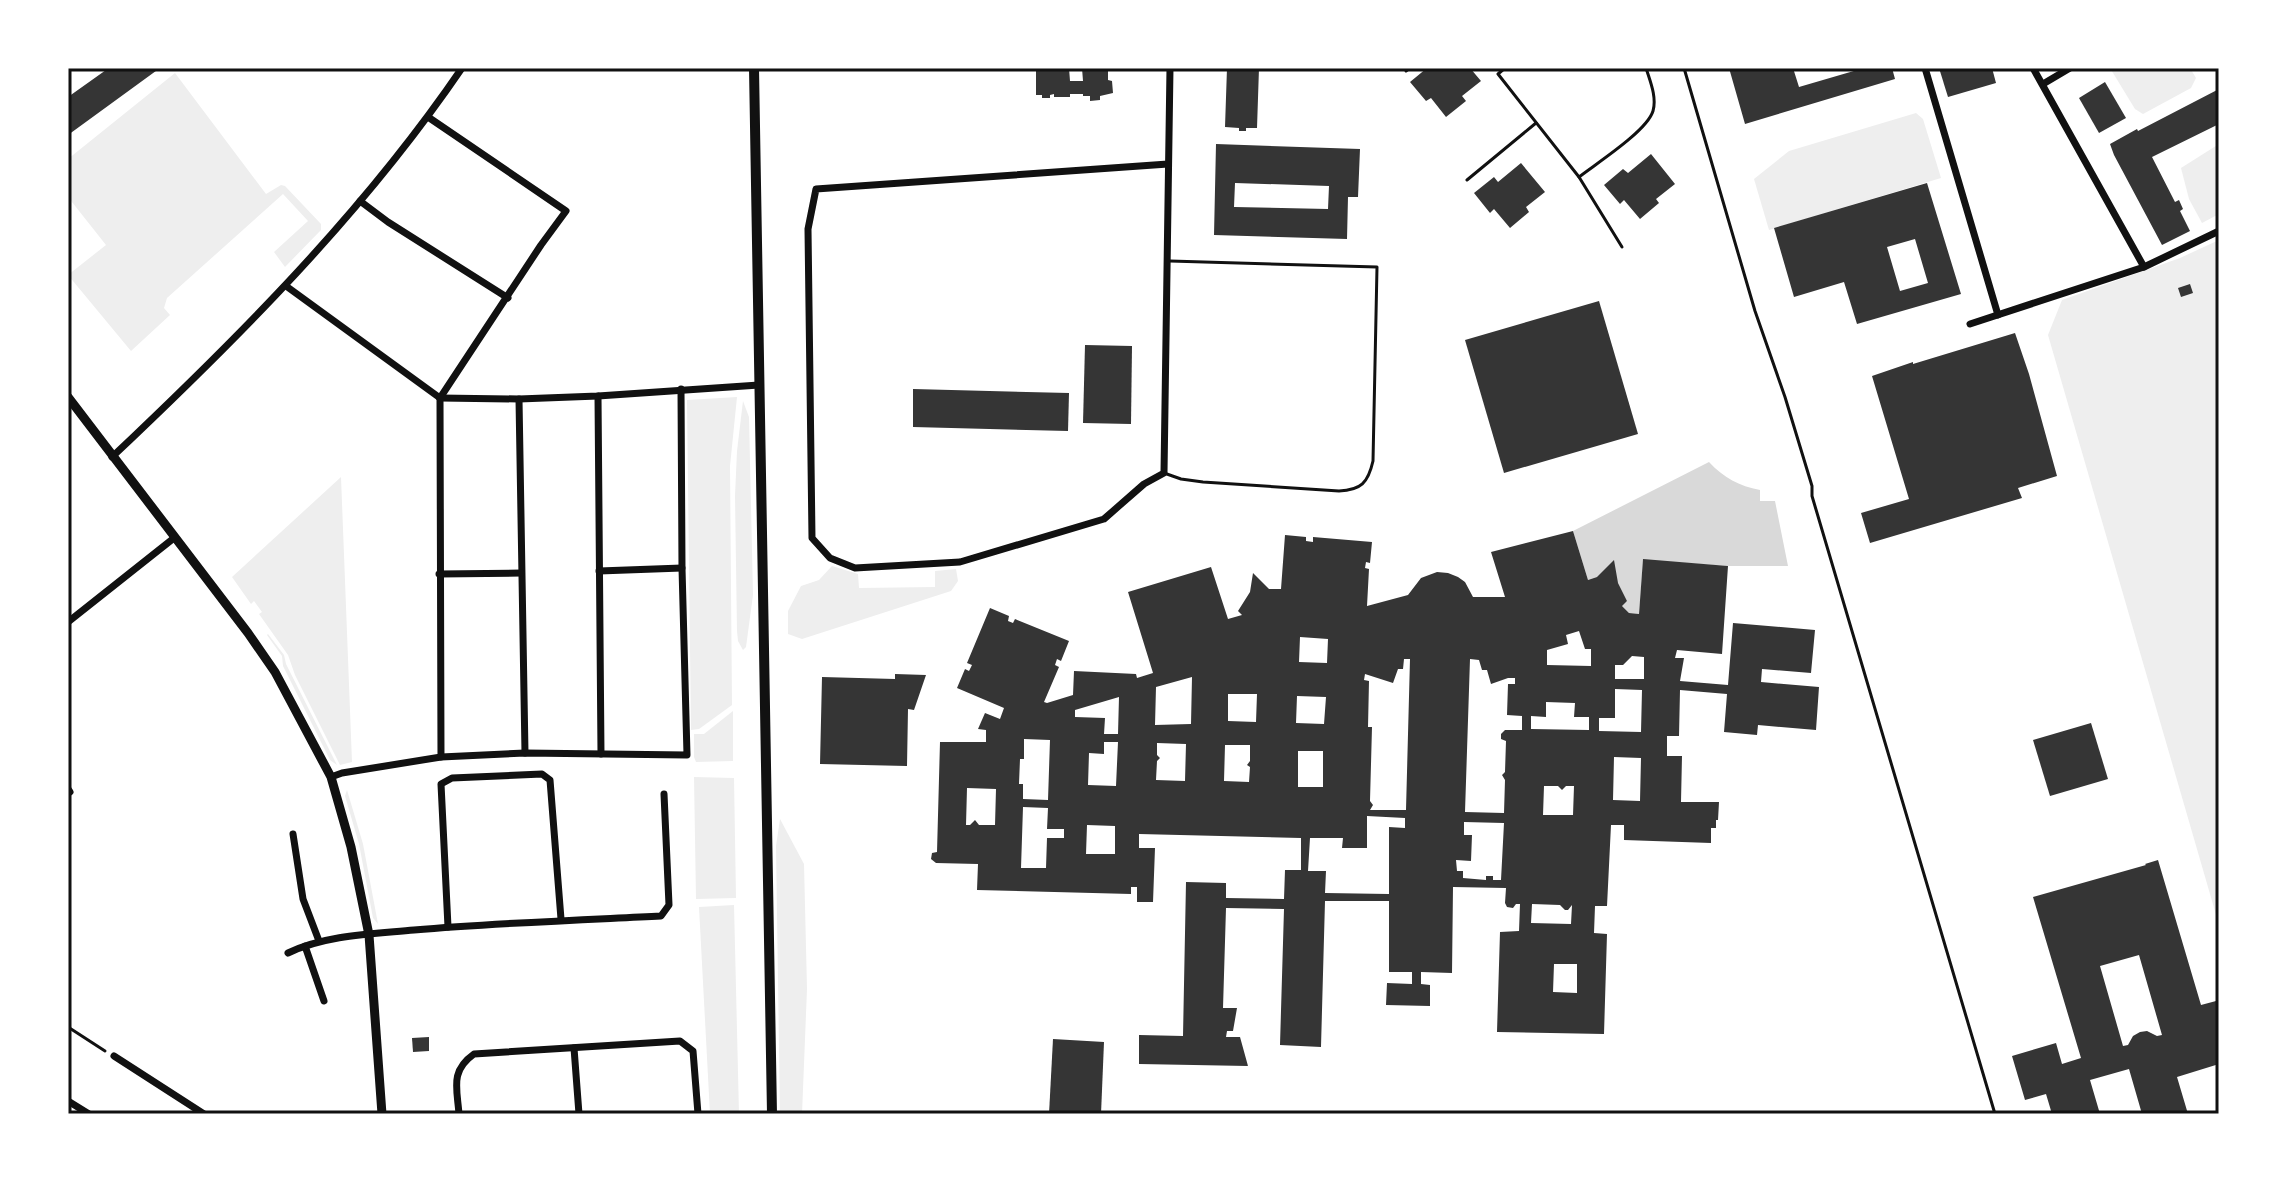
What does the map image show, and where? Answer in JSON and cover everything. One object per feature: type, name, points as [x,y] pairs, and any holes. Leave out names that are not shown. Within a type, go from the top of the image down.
[{"type":"main road","points":[[754,68],[772,1114]]},
{"type":"street","points":[[112,457],[210,365],[286,286],[428,117],[462,68]]},
{"type":"street","points":[[1168,164],[816,189],[808,229],[812,538],[830,558],[855,568],[960,562],[1104,519],[1144,484],[1164,473],[1170,68]]},
{"type":"street","points":[[1925,68],[1998,315]]},
{"type":"street","points":[[2033,68],[2144,267]]},
{"type":"street","points":[[2043,84],[2070,68]]},
{"type":"street","points":[[428,117],[566,211],[440,398],[441,757]]},
{"type":"street","points":[[360,201],[508,298]]},
{"type":"street","points":[[1970,324],[2144,267],[2219,231]]},
{"type":"street","points":[[286,286],[440,398],[598,396],[759,385]]},
{"type":"street","points":[[331,777],[441,757],[525,753],[687,755],[681,389]]},
{"type":"street","points":[[598,396],[601,754]]},
{"type":"street","points":[[68,397],[275,672],[331,777],[351,847],[369,935],[382,1114]]},
{"type":"street","points":[[519,399],[525,753]]},
{"type":"street","points":[[68,622],[174,538]]},
{"type":"street","points":[[599,571],[682,568]]},
{"type":"street","points":[[439,574],[521,573]]},
{"type":"street","points":[[448,927],[441,784],[457,778],[542,774],[550,780],[561,919]]},
{"type":"street","points":[[288,953],[319,941],[448,927],[661,916],[669,905],[664,794]]},
{"type":"street","points":[[293,834],[303,899],[319,941]]},
{"type":"street","points":[[305,946],[324,1001]]},
{"type":"street","points":[[459,1114],[458,1073],[463,1062],[474,1054],[680,1041],[693,1051],[698,1114]]},
{"type":"street","points":[[574,1048],[579,1114]]},
{"type":"street","points":[[114,1056],[204,1114]]},
{"type":"street","points":[[68,1101],[89,1114]]},
{"type":"lane","points":[[1494,68],[1579,177],[1622,247]]},
{"type":"lane","points":[[1498,74],[1505,68]]},
{"type":"lane","points":[[1579,177],[1645,126],[1653,110],[1654,94],[1646,68]]},
{"type":"lane","points":[[1467,180],[1536,123]]},
{"type":"lane","points":[[1164,473],[1203,482],[1339,491],[1353,490],[1364,484],[1373,461],[1377,267],[1169,261]]},
{"type":"path","points":[[1684,68],[1755,311],[1812,486],[1812,496],[1995,1114]]},
{"type":"path","points":[[68,1027],[114,1056]]},
{"type":"shaded area","points":[[2110,68],[2190,68],[2196,78],[2191,88],[2143,114],[2135,109]]},
{"type":"shaded area","points":[[175,73],[266,194],[281,185],[285,186],[321,224],[321,230],[285,267],[274,252],[308,221],[283,194],[167,298],[164,308],[170,315],[131,351],[68,275],[106,245],[68,197],[68,159]]},
{"type":"shaded area","points":[[1916,113],[1923,119],[1941,178],[1769,230],[1754,179],[1789,151]]},
{"type":"shaded area","points":[[2219,144],[2219,214],[2202,223],[2189,199],[2181,168]]},
{"type":"shaded area","points":[[2219,240],[2219,925],[2048,335],[2062,300],[2180,258]]},
{"type":"shaded area","points":[[737,397],[730,466],[732,705],[699,729],[691,730],[687,400]]},
{"type":"shaded area","points":[[743,401],[749,417],[753,595],[746,647],[743,650],[737,631],[735,496]]},
{"type":"shaded area","points":[[1709,462],[1732,480],[1760,490],[1760,501],[1775,501],[1788,566],[1728,566],[1643,560],[1639,614],[1629,613],[1622,606],[1627,601],[1618,583],[1597,577],[1588,580],[1573,531]]},
{"type":"shaded area","points":[[341,477],[352,762],[340,765],[288,655],[259,614],[262,612],[254,601],[251,604],[232,577]]},
{"type":"shaded area","points":[[832,566],[858,574],[859,588],[935,587],[935,571],[956,569],[958,581],[951,591],[802,639],[788,634],[788,611],[801,586],[819,580]]},
{"type":"shaded area","points":[[268,634],[284,655],[337,765],[330,760],[283,666],[282,656]]},
{"type":"shaded area","points":[[733,711],[733,761],[696,762],[694,734],[704,734]]},
{"type":"shaded area","points":[[694,777],[734,778],[736,898],[696,899]]},
{"type":"shaded area","points":[[347,790],[363,844],[378,924],[373,918],[359,844],[345,796]]},
{"type":"shaded area","points":[[780,819],[804,864],[807,989],[802,1114],[780,1114],[776,846]]},
{"type":"shaded area","points":[[734,905],[739,1114],[710,1114],[699,907]]},
{"type":"building","points":[[104,68],[160,68],[68,135],[68,97],[106,70]]},
{"type":"building","points":[[1036,68],[1069,68],[1070,81],[1083,81],[1082,68],[1108,68],[1113,93],[1090,101],[1090,96],[1083,94],[1054,97],[1054,94],[1050,98],[1042,98],[1042,95],[1036,95]]},
{"type":"building","points":[[1227,68],[1259,68],[1257,128],[1239,131],[1239,128],[1225,127]]},
{"type":"building","points":[[1427,68],[1434,71],[1438,68],[1470,68],[1481,81],[1462,96],[1466,101],[1446,117],[1431,98],[1426,101],[1410,82]]},
{"type":"building","points":[[1729,68],[1793,68],[1799,87],[1864,68],[1892,68],[1895,79],[1745,124]]},
{"type":"building","points":[[1939,68],[1992,68],[1996,83],[1948,97]]},
{"type":"building","points":[[2105,82],[2126,118],[2099,133],[2079,98]]},
{"type":"building","points":[[2219,89],[2219,124],[2152,157],[2175,202],[2179,200],[2183,209],[2180,211],[2190,231],[2162,245],[2110,144]]},
{"type":"building","points":[[1216,144],[1360,149],[1358,197],[1348,197],[1347,239],[1214,235]],"holes":[[[1235,183],[1329,186],[1328,209],[1234,207]]]},
{"type":"building","points":[[1651,154],[1675,184],[1656,199],[1659,203],[1640,219],[1624,200],[1620,204],[1604,185],[1623,169],[1628,173]]},
{"type":"building","points":[[1521,163],[1545,192],[1526,207],[1529,212],[1510,228],[1494,209],[1490,213],[1474,193],[1494,177],[1498,182]]},
{"type":"building","points":[[1927,183],[1961,294],[1857,324],[1844,282],[1794,297],[1774,228]],"holes":[[[1915,239],[1928,283],[1900,291],[1887,247]]]},
{"type":"building","points":[[2190,284],[2193,293],[2181,297],[2178,288]]},
{"type":"building","points":[[1599,301],[1638,434],[1504,473],[1465,340]]},
{"type":"building","points":[[2015,333],[2057,476],[2018,488],[2022,498],[1870,543],[1861,513],[1909,499],[1872,376]]},
{"type":"building","points":[[1085,345],[1132,346],[1131,424],[1083,423]]},
{"type":"building","points":[[913,389],[1069,393],[1068,431],[913,427]]},
{"type":"building","points":[[1573,531],[1588,580],[1597,577],[1614,560],[1618,583],[1627,601],[1622,606],[1629,613],[1639,614],[1643,559],[1728,566],[1722,654],[1677,650],[1675,658],[1684,658],[1680,681],[1728,685],[1733,623],[1815,630],[1811,673],[1762,669],[1761,682],[1819,687],[1816,730],[1758,725],[1757,735],[1724,732],[1727,694],[1680,690],[1679,736],[1667,736],[1667,756],[1682,756],[1681,802],[1719,802],[1718,820],[1716,828],[1711,828],[1711,843],[1624,840],[1624,825],[1611,825],[1607,906],[1595,906],[1594,933],[1607,934],[1604,1034],[1497,1032],[1500,932],[1519,931],[1520,904],[1507,907],[1506,888],[1453,887],[1452,973],[1421,972],[1421,984],[1430,985],[1430,1006],[1386,1005],[1387,983],[1412,984],[1412,972],[1389,972],[1389,901],[1325,901],[1321,1047],[1280,1045],[1284,909],[1226,908],[1223,1008],[1237,1008],[1233,1031],[1227,1031],[1226,1037],[1240,1037],[1248,1066],[1139,1064],[1139,1035],[1183,1036],[1186,882],[1226,883],[1226,898],[1284,899],[1285,870],[1301,870],[1301,838],[1139,834],[1139,848],[1155,848],[1153,902],[1137,902],[1137,887],[1131,887],[1131,894],[977,890],[978,864],[936,863],[931,859],[932,853],[937,852],[940,742],[986,742],[986,730],[978,729],[985,713],[1000,719],[1004,708],[957,688],[965,669],[969,671],[972,665],[967,663],[990,608],[1009,616],[1008,621],[1013,623],[1015,619],[1069,641],[1061,661],[1057,659],[1055,665],[1059,667],[1044,702],[1047,703],[1073,695],[1074,671],[1136,674],[1137,678],[1153,673],[1128,592],[1211,567],[1228,619],[1242,615],[1238,611],[1250,592],[1253,573],[1269,589],[1281,589],[1285,535],[1306,537],[1306,541],[1313,542],[1313,537],[1372,542],[1370,563],[1366,562],[1365,568],[1369,569],[1367,606],[1408,595],[1421,578],[1437,572],[1458,577],[1465,582],[1473,597],[1505,597],[1491,552]],"holes":[[[1579,631],[1585,649],[1591,649],[1591,666],[1547,665],[1547,650],[1568,644],[1566,635]],[[1300,637],[1328,639],[1327,663],[1299,662]],[[1632,656],[1644,657],[1644,679],[1615,679],[1615,665],[1623,665]],[[1404,659],[1410,659],[1406,810],[1370,810],[1373,805],[1370,801],[1372,727],[1368,727],[1369,681],[1364,680],[1365,674],[1393,683],[1398,669],[1403,669]],[[1470,659],[1479,660],[1482,670],[1487,670],[1491,684],[1515,678],[1515,684],[1508,684],[1507,715],[1522,716],[1522,730],[1505,730],[1501,734],[1501,739],[1506,741],[1505,772],[1502,775],[1505,780],[1504,813],[1465,812]],[[1192,677],[1191,724],[1155,725],[1156,687]],[[1615,689],[1642,690],[1641,732],[1599,731],[1599,718],[1615,718]],[[1228,694],[1257,694],[1256,722],[1228,721]],[[1297,696],[1326,697],[1324,724],[1296,723]],[[1119,697],[1118,734],[1104,734],[1105,718],[1075,717],[1075,710]],[[1546,702],[1575,703],[1574,717],[1589,717],[1589,730],[1531,729],[1531,716],[1546,717]],[[1024,739],[1050,740],[1048,800],[1023,799],[1023,784],[1019,784]],[[1104,742],[1118,742],[1116,786],[1088,785],[1089,753],[1104,754]],[[1157,743],[1186,744],[1185,781],[1156,780],[1157,761],[1160,758]],[[1225,745],[1250,745],[1247,765],[1250,767],[1249,782],[1224,781]],[[1298,751],[1323,751],[1323,787],[1298,787]],[[1614,757],[1641,758],[1640,801],[1613,800]],[[1544,786],[1558,786],[1562,790],[1566,786],[1574,786],[1573,815],[1543,815]],[[967,788],[996,789],[995,825],[979,825],[975,820],[966,825]],[[1023,807],[1048,808],[1047,829],[1064,829],[1064,838],[1047,838],[1046,868],[1021,868]],[[1367,816],[1405,818],[1405,828],[1389,827],[1389,894],[1325,893],[1326,871],[1308,871],[1310,838],[1343,838],[1342,848],[1367,848]],[[1464,822],[1504,823],[1501,880],[1493,880],[1493,876],[1486,876],[1486,880],[1463,878],[1463,871],[1457,871],[1456,860],[1471,861],[1472,835],[1464,835]],[[1087,825],[1115,826],[1115,854],[1086,854]],[[1532,904],[1560,905],[1568,910],[1572,905],[1571,924],[1531,923]],[[1554,964],[1577,964],[1577,993],[1553,992]]]},
{"type":"building","points":[[895,674],[926,675],[914,710],[908,709],[907,766],[820,764],[822,677],[895,679]]},
{"type":"building","points":[[2091,723],[2108,779],[2050,796],[2033,740]]},
{"type":"building","points":[[2158,860],[2201,1005],[2216,1001],[2219,1011],[2219,1064],[2177,1077],[2188,1114],[2142,1114],[2129,1069],[2090,1080],[2100,1114],[2052,1114],[2046,1094],[2025,1100],[2012,1056],[2056,1043],[2062,1064],[2081,1058],[2033,897]],"holes":[[[2139,955],[2162,1035],[2140,1032],[2133,1036],[2128,1045],[2123,1046],[2100,966]]]},
{"type":"building","points":[[429,1037],[429,1051],[413,1052],[412,1038]]},
{"type":"building","points":[[1053,1039],[1104,1042],[1101,1114],[1049,1114]]}]
